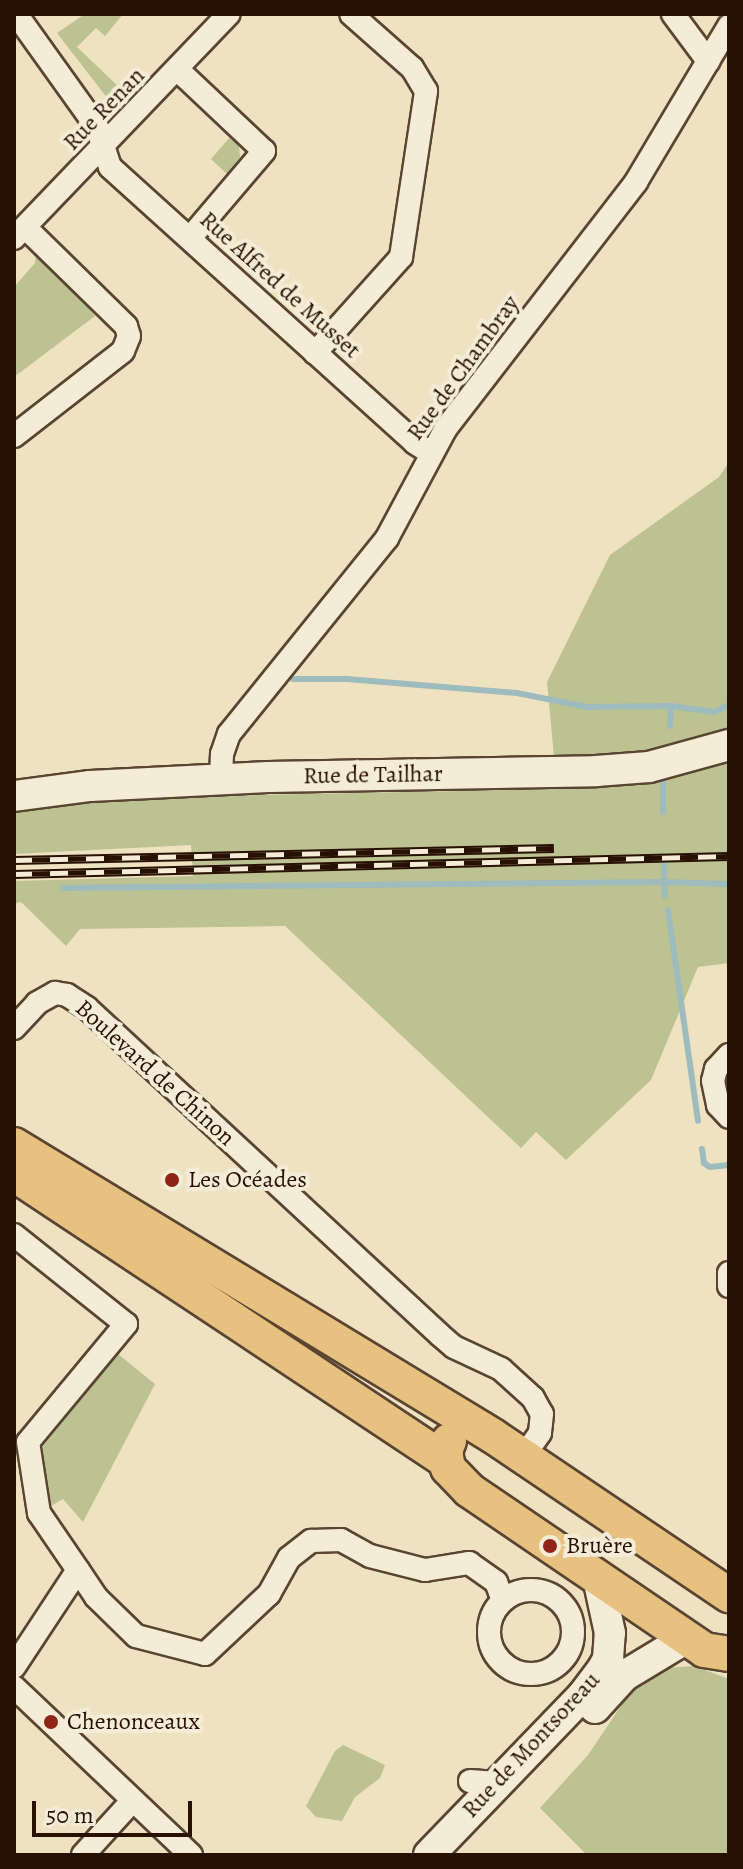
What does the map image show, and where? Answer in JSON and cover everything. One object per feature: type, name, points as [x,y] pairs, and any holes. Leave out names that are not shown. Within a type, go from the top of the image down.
[{"type":"main road","points":[[14,1145],[523,1457],[729,1595]]},
{"type":"main road","points":[[14,1174],[445,1460],[452,1475],[469,1490],[704,1650],[728,1654]]},
{"type":"main road","points":[[445,1460],[447,1445],[455,1435],[478,1429]]},
{"type":"street","name":"Rue Alfred de Musset","points":[[16,14],[97,127],[110,167],[415,443],[431,453]]},
{"type":"street","name":"Rue Renan","points":[[19,233],[229,14]]},
{"type":"street","points":[[315,353],[401,257],[426,91],[412,68],[351,14]]},
{"type":"street","points":[[673,14],[708,61]]},
{"type":"street","name":"Rue de Chambray","points":[[221,781],[222,754],[229,734],[387,538],[446,428],[636,182],[729,26]]},
{"type":"street","points":[[14,53],[33,39]]},
{"type":"street","points":[[178,70],[264,151],[190,238]]},
{"type":"street","points":[[14,436],[123,351],[129,336],[126,326],[19,233]]},
{"type":"street","name":"Rue de Tailhar","points":[[14,796],[90,786],[596,771],[649,767],[729,745]]},
{"type":"street","name":"Boulevard de Chinon","points":[[14,1028],[45,997],[67,995],[87,1008],[440,1335],[454,1347],[501,1369],[533,1398],[542,1414],[540,1433],[523,1457]]},
{"type":"street","points":[[729,1055],[716,1069],[713,1081],[718,1105],[729,1117]]},
{"type":"street","points":[[14,1235],[126,1324],[28,1442],[39,1513],[103,1606],[136,1636],[205,1654],[269,1594],[289,1558],[311,1541],[341,1540],[370,1556],[425,1570],[469,1563],[496,1582],[503,1600]]},
{"type":"street","points":[[729,1273],[729,1286]]},
{"type":"street","points":[[14,1667],[78,1570]]},
{"type":"street","name":"Rue de Montsoreau","points":[[429,1855],[484,1782],[583,1695],[608,1659],[610,1633],[598,1578]]},
{"type":"street","name":"Rue de Montsoreau","points":[[456,1855],[624,1676],[687,1638]]},
{"type":"street","points":[[14,1687],[191,1855]]},
{"type":"street","points":[[83,1855],[133,1800]]},
{"type":"green space","points":[[85,14],[123,14],[105,36],[96,28],[77,47],[122,90],[136,76],[142,81],[105,122],[95,109],[108,99],[57,33]]},
{"type":"green space","points":[[230,137],[239,146],[240,157],[227,174],[211,159]]},
{"type":"green space","points":[[37,246],[95,316],[14,377],[14,287],[35,263]]},
{"type":"green space","points":[[729,462],[729,963],[698,967],[651,1080],[566,1160],[536,1132],[521,1148],[285,926],[80,929],[66,946],[21,902],[14,904],[14,881],[193,876],[191,845],[14,854],[14,808],[30,804],[151,797],[557,789],[547,682],[610,555],[719,477]]},
{"type":"green space","points":[[118,1354],[155,1384],[83,1522],[63,1499],[39,1513],[39,1451]]},
{"type":"green space","points":[[694,1666],[729,1679],[729,1855],[587,1855],[540,1808],[588,1755],[631,1691],[661,1668]]},
{"type":"green space","points":[[343,1745],[385,1765],[380,1778],[355,1797],[342,1821],[316,1817],[306,1806],[335,1751]]},
{"type":"waterway","points":[[293,679],[347,679],[517,693],[587,707],[671,706],[714,712],[729,705]]},
{"type":"waterway","points":[[670,726],[671,706]]},
{"type":"waterway","points":[[663,784],[663,812]]},
{"type":"waterway","points":[[63,888],[664,882],[664,865]]},
{"type":"waterway","points":[[665,896],[664,882],[729,884]]},
{"type":"waterway","points":[[668,910],[698,1121]]},
{"type":"waterway","points":[[702,1149],[704,1163],[710,1167],[729,1165]]},
{"type":"railway","points":[[14,860],[554,848]]},
{"type":"railway","points":[[14,874],[729,856]]},
{"type":"place","name":"Les Océades","points":[[172,1180]]},
{"type":"place","name":"Bruère","points":[[550,1546]]},
{"type":"place","name":"Chenonceaux","points":[[51,1722]]}]
